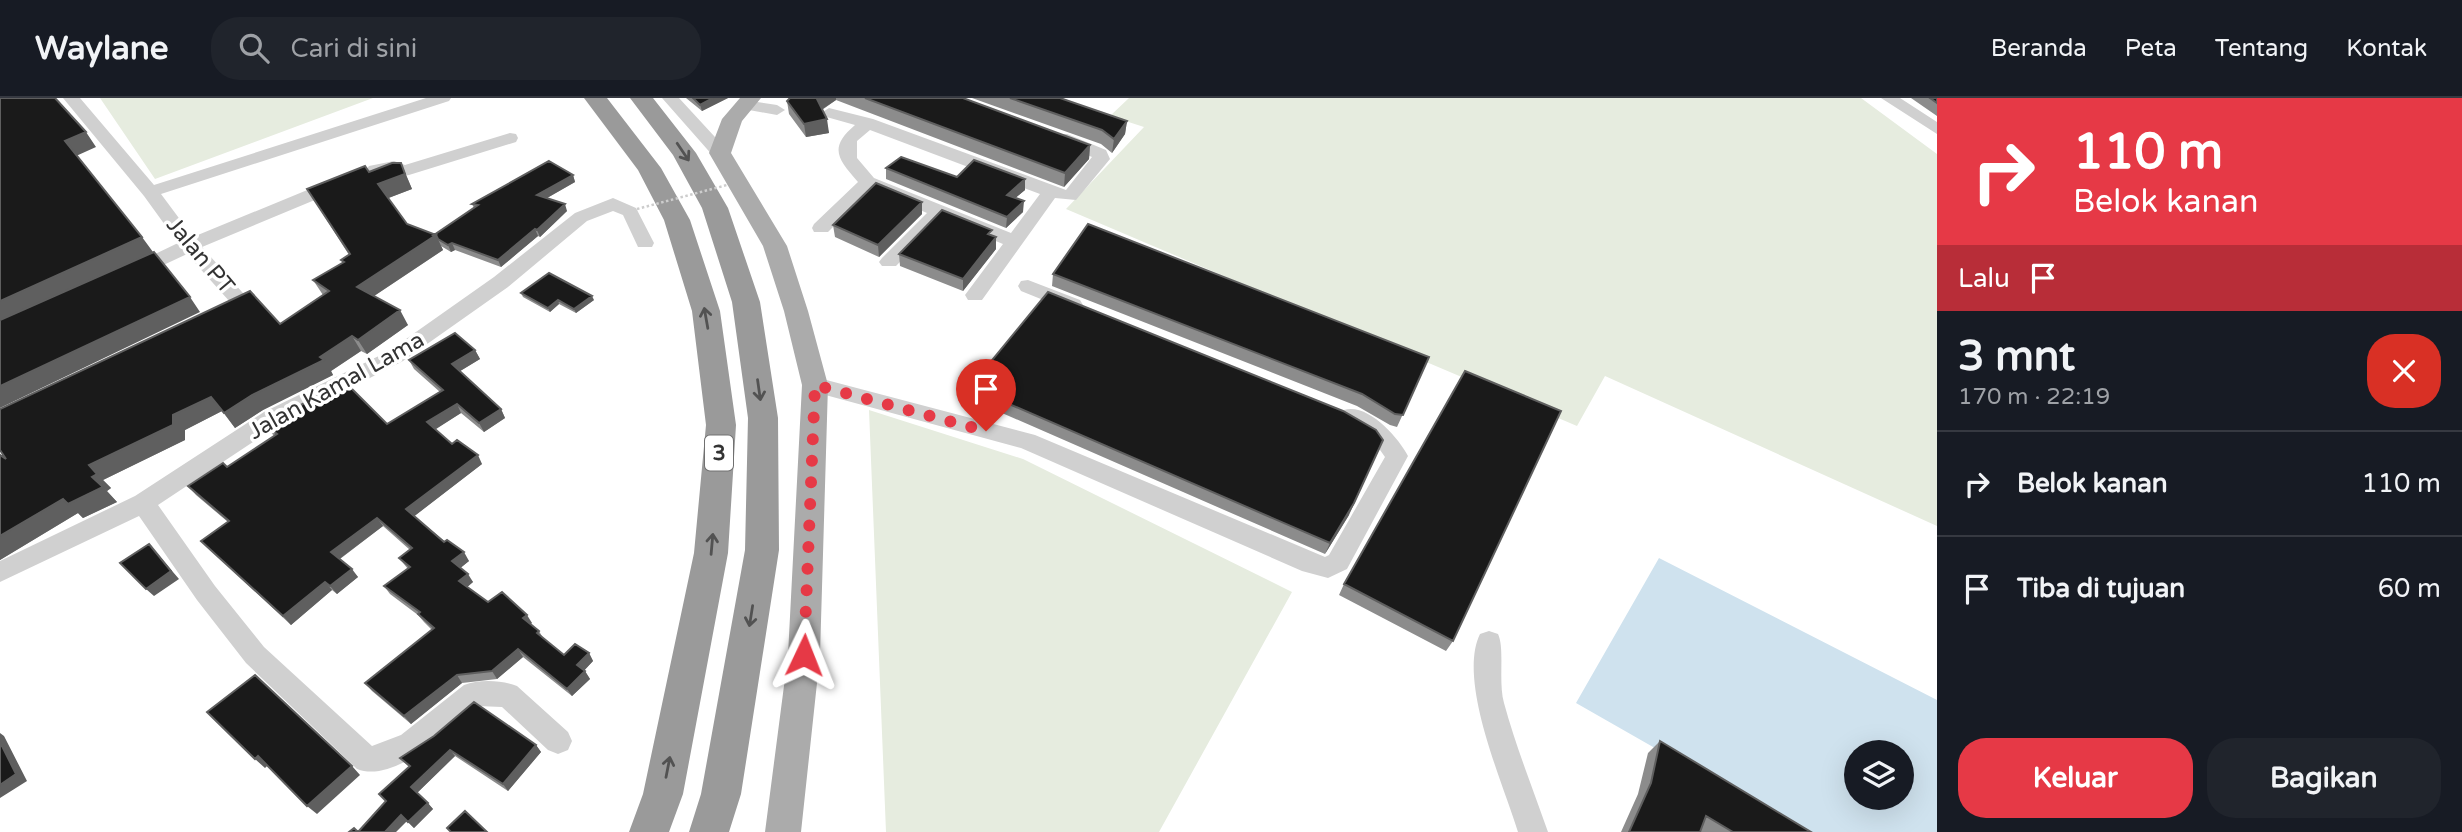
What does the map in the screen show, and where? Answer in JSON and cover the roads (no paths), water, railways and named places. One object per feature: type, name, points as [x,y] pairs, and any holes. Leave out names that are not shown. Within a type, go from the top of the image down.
[{"type":"highway","name":"3","points":[[595,98],[649,168],[677,220],[706,312],[721,425],[712,553],[663,794],[649,832]]},
{"type":"highway","name":"3","points":[[641,98],[684,153],[715,208],[746,302],[763,418],[762,550],[721,794],[709,832]]},
{"type":"main road","points":[[748,101],[732,118],[720,153],[775,246],[796,311],[815,385],[804,655],[783,832]]},
{"type":"street","name":"Jalan PT","points":[[71,98],[150,192],[190,246],[240,301],[237,307],[200,324]]},
{"type":"street","points":[[150,192],[443,98]]},
{"type":"street","points":[[670,98],[720,153]]},
{"type":"street","points":[[1889,98],[1937,129]]},
{"type":"street","points":[[829,113],[867,123],[1051,192],[1064,196],[1073,194],[1101,159],[1101,154],[1041,131]]},
{"type":"street","points":[[867,123],[849,139],[847,147],[848,159],[868,182],[1015,242]]},
{"type":"street","points":[[111,282],[270,209],[385,166],[403,171],[510,138]]},
{"type":"street","points":[[821,228],[868,182]]},
{"type":"street","points":[[975,295],[1051,192]]},
{"type":"street","name":"Jalan Kamal Lama","points":[[0,572],[143,503],[272,418],[396,356],[501,282],[581,217],[613,204],[629,212],[645,243]]},
{"type":"street","points":[[890,262],[939,211]]},
{"type":"street","points":[[1028,286],[1092,312]]},
{"type":"street","points":[[815,385],[1027,442],[1311,564],[1328,568],[1338,562],[1397,456],[1381,434],[1335,409]]},
{"type":"street","points":[[143,503],[206,593],[255,655],[367,760],[399,752],[473,694],[508,695],[558,741]]},
{"type":"street","points":[[1489,642],[1486,674],[1490,702],[1533,832]]},
{"type":"lane","points":[[748,101],[780,107]]},
{"type":"water","points":[[1659,558],[1937,700],[1937,832],[1802,832],[1576,703]]}]
